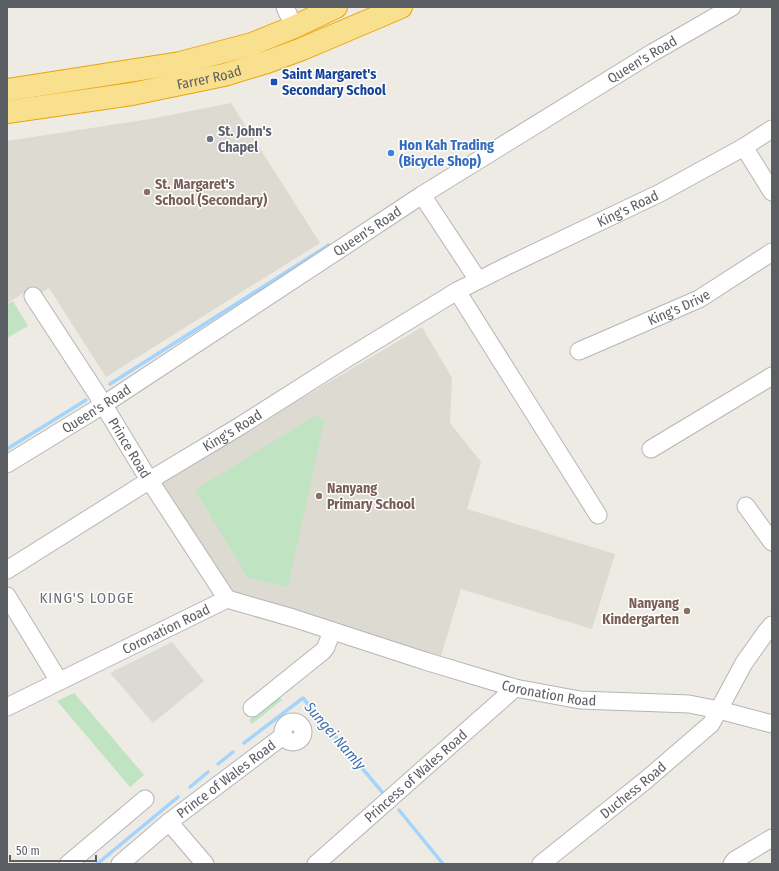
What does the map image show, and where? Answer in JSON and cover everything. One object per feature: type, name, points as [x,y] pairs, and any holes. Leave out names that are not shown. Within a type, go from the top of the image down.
[{"type":"highway","name":"Farrer Road","points":[[7,90],[180,63],[240,48],[294,27],[336,7]]},
{"type":"highway","name":"Farrer Road","points":[[7,112],[132,94],[224,75],[267,62],[302,49],[402,7]]},
{"type":"street","points":[[285,7],[294,27]]},
{"type":"street","name":"Queen's Road","points":[[7,464],[104,405],[422,195],[652,53],[732,7]]},
{"type":"street","name":"King's Road","points":[[7,570],[457,291],[660,193],[744,147],[772,129]]},
{"type":"street","points":[[744,147],[772,192]]},
{"type":"street","points":[[422,195],[478,280]]},
{"type":"street","name":"King's Drive","points":[[579,351],[699,299],[772,252]]},
{"type":"street","points":[[457,291],[598,515]]},
{"type":"street","name":"Prince Road","points":[[33,296],[227,599]]},
{"type":"street","points":[[651,449],[772,376]]},
{"type":"street","points":[[746,506],[772,542]]},
{"type":"street","points":[[7,596],[59,681]]},
{"type":"street","name":"Coronation Road","points":[[7,707],[227,599],[332,631],[425,662],[515,688],[580,700],[689,704],[772,724]]},
{"type":"street","name":"Duchess Road","points":[[541,864],[711,724],[744,663],[772,625]]},
{"type":"street","points":[[252,708],[323,651],[332,631]]},
{"type":"street","name":"Princess of Wales Road","points":[[316,864],[515,688]]},
{"type":"street","name":"Prince of Wales Road","points":[[120,864],[169,822],[283,736]]},
{"type":"street","points":[[68,864],[146,799]]},
{"type":"street","name":"Prince of Wales Road","points":[[169,822],[206,864]]},
{"type":"street","points":[[732,864],[735,860],[772,838]]},
{"type":"shaded area","name":"St. Margaret's School (Secondary)","points":[[231,103],[320,243],[106,377],[49,288],[29,301],[24,293],[7,303],[7,141],[150,119]]},
{"type":"shaded area","name":"Nanyang Primary School","points":[[422,327],[452,378],[450,423],[481,462],[467,509],[615,554],[592,629],[461,589],[441,656],[226,591],[160,482]]},
{"type":"shaded area","points":[[172,642],[204,681],[153,723],[110,673]]},
{"type":"green space","points":[[13,301],[28,326],[7,338],[7,304]]},
{"type":"green space","points":[[316,415],[324,421],[288,587],[248,578],[195,490]]},
{"type":"green space","points":[[74,693],[144,775],[130,787],[57,701]]},
{"type":"green space","points":[[278,696],[282,700],[252,724],[249,720]]},
{"type":"waterway","points":[[110,384],[329,245]]},
{"type":"waterway","points":[[7,449],[86,400]]},
{"type":"waterway","name":"Sungei Namly","points":[[244,743],[303,698],[383,793]]},
{"type":"waterway","name":"Sungei Namly","points":[[218,764],[233,752]]},
{"type":"waterway","name":"Sungei Namly","points":[[190,787],[208,772]]},
{"type":"waterway","name":"Sungei Namly","points":[[97,864],[178,797]]},
{"type":"waterway","name":"Sungei Namly","points":[[399,810],[443,864]]},
{"type":"place","name":"Saint Margaret's Secondary School","points":[[274,82]]},
{"type":"place","name":"St. John's Chapel","points":[[210,139]]},
{"type":"place","name":"Hon Kah Trading (Bicycle Shop)","points":[[391,153]]},
{"type":"place","name":"St. Margaret's School (Secondary)","points":[[147,192]]},
{"type":"place","name":"Nanyang Primary School","points":[[319,496]]},
{"type":"place","name":"Nanyang Kindergarten","points":[[687,611]]},
{"type":"district","name":"KING'S LODGE","points":[[87,598]]}]
